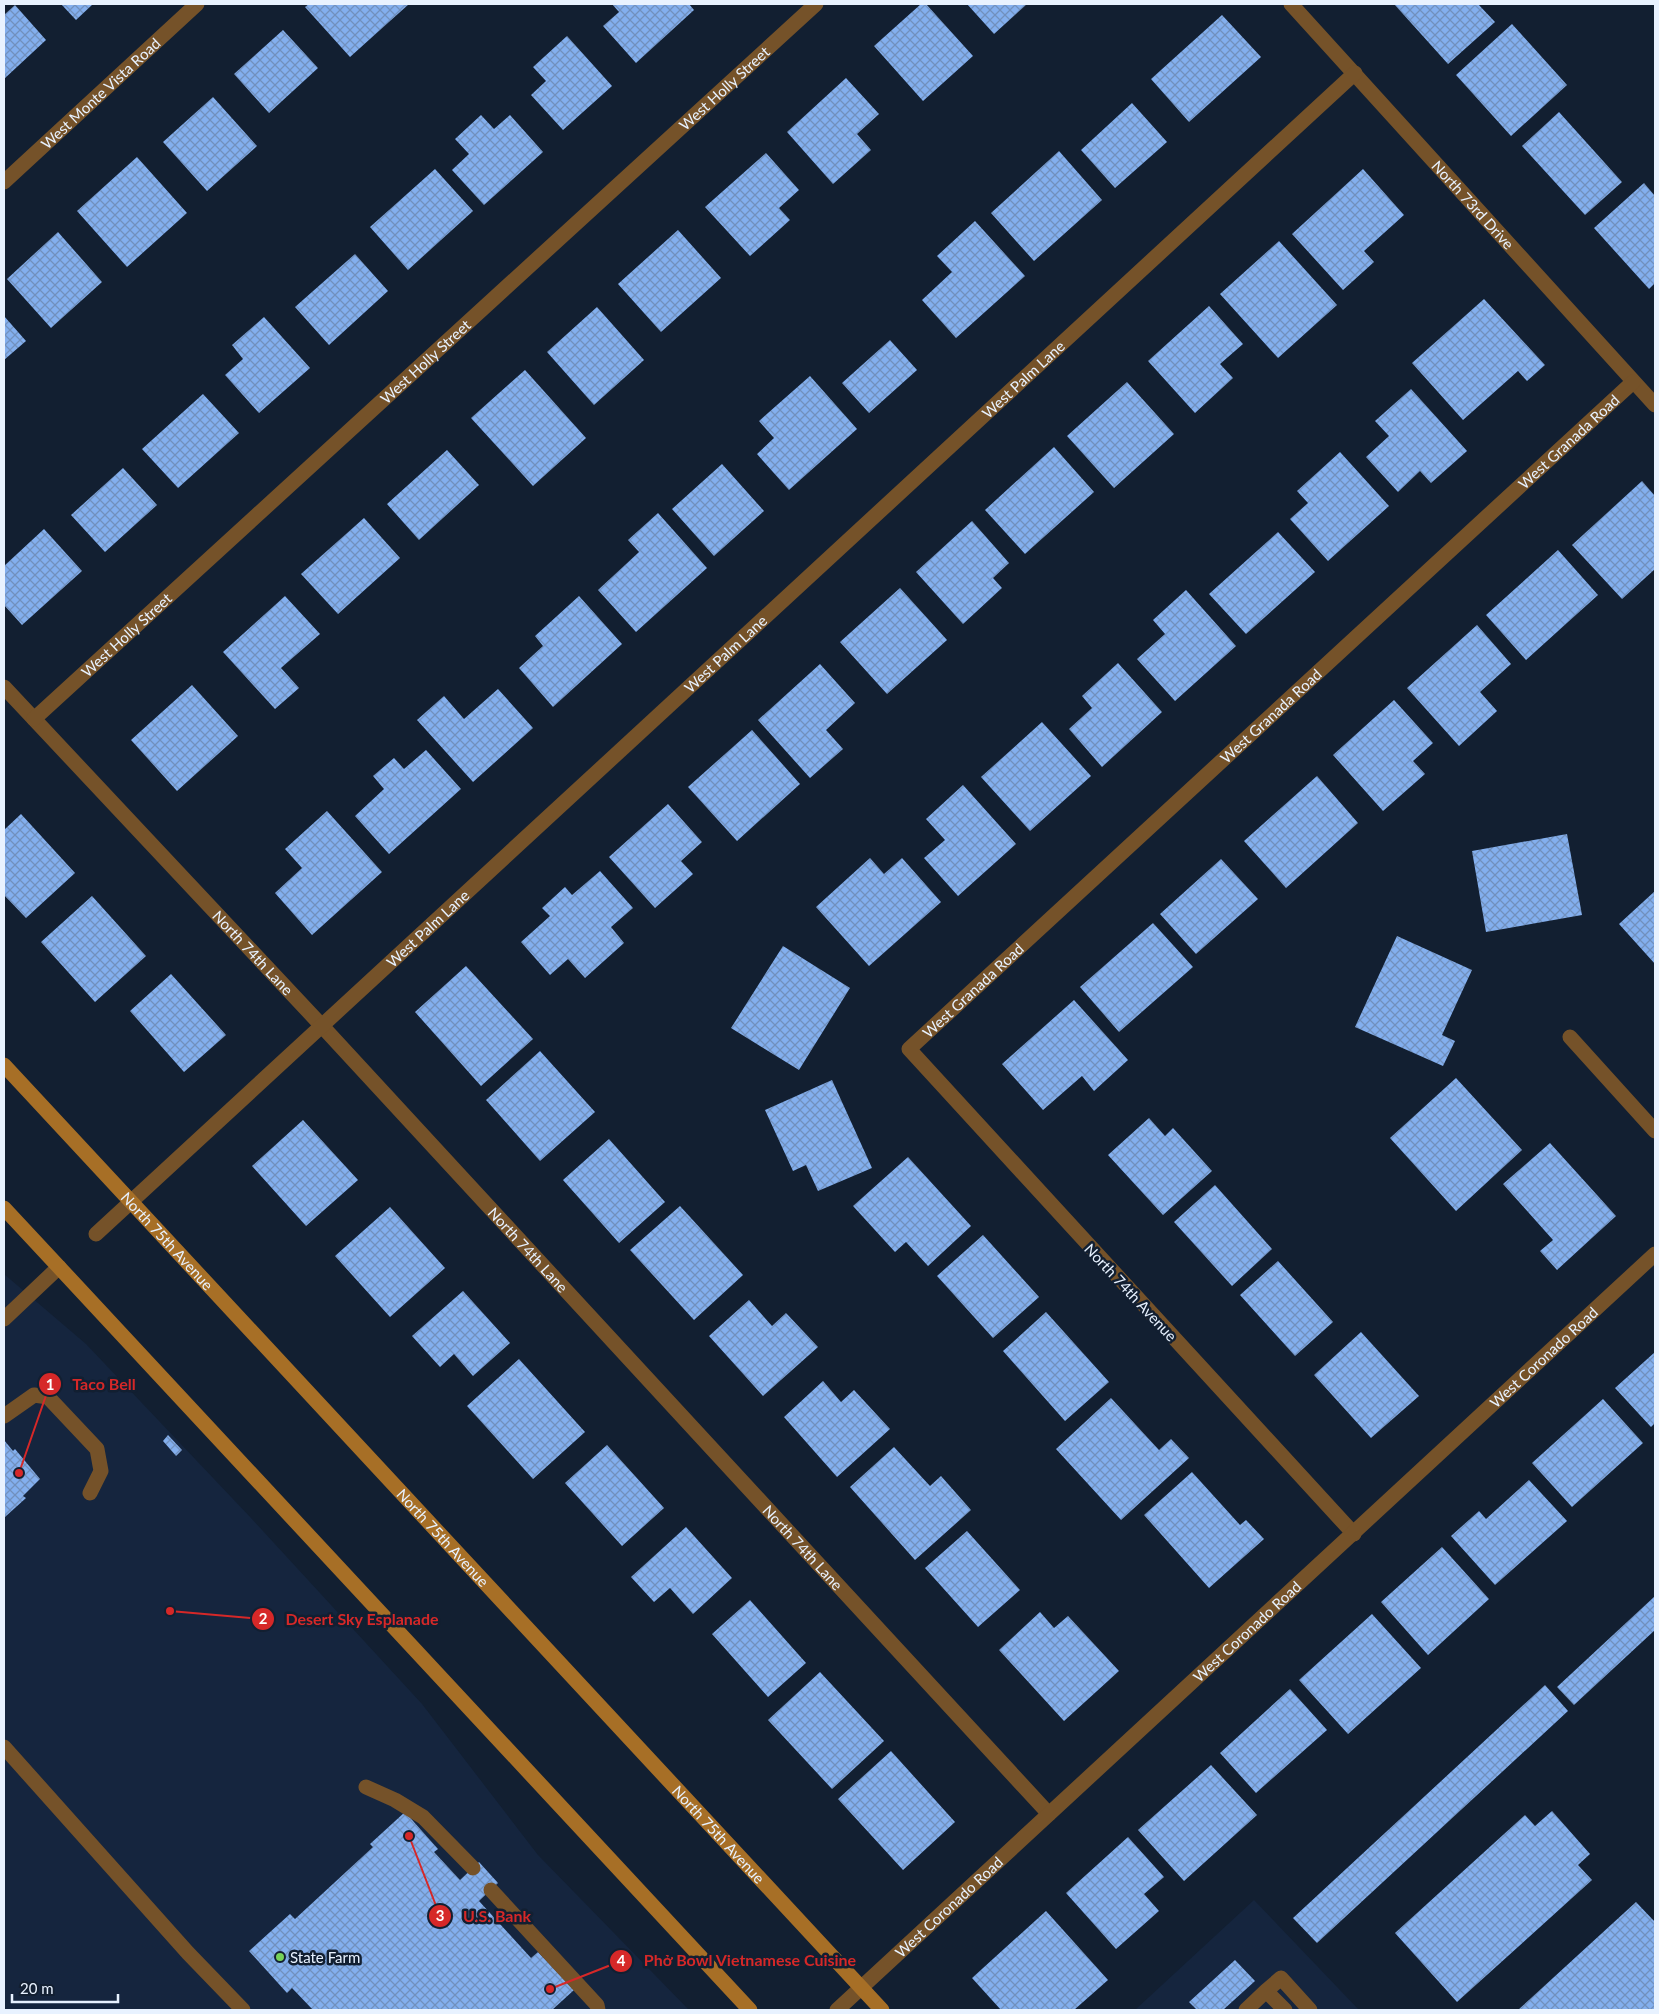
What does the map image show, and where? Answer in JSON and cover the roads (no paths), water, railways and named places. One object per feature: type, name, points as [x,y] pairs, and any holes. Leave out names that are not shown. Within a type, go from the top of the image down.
[{"type":"main road","name":"North 75th Avenue","points":[[4,1065],[882,2010]]},
{"type":"main road","points":[[4,1208],[750,2010]]},
{"type":"street","name":"West Monte Vista Road","points":[[4,182],[197,4]]},
{"type":"street","name":"West Holly Street","points":[[34,719],[816,4]]},
{"type":"street","name":"North 73rd Drive","points":[[1292,4],[1655,406]]},
{"type":"street","name":"West Palm Lane","points":[[96,1234],[132,1203],[1355,73]]},
{"type":"street","name":"West Granada Road","points":[[909,1050],[1633,382]]},
{"type":"street","name":"North 74th Lane","points":[[4,687],[322,1026],[1049,1814]]},
{"type":"street","points":[[1570,1037],[1655,1130]]},
{"type":"street","name":"North 74th Avenue","points":[[909,1050],[1354,1534]]},
{"type":"street","name":"West Coronado Road","points":[[837,2010],[1655,1254]]},
{"type":"street","points":[[4,1319],[59,1267]]},
{"type":"street","points":[[4,1416],[34,1395],[48,1397],[97,1449],[101,1471],[90,1493]]},
{"type":"street","points":[[4,1747],[188,1953],[243,2010]]},
{"type":"street","points":[[366,1787],[395,1800],[424,1817],[473,1868]]},
{"type":"street","points":[[491,1890],[597,2005],[598,2010]]},
{"type":"street","points":[[1254,2008],[1266,1991],[1281,1978],[1310,2010]]},
{"type":"street","points":[[1266,1991],[1285,2010]]},
{"type":"place","name":"Taco Bell","points":[[19,1473]]},
{"type":"place","name":"Desert Sky Esplanade","points":[[170,1611]]},
{"type":"place","name":"U.S. Bank","points":[[409,1836]]},
{"type":"place","name":"State Farm","points":[[280,1957]]},
{"type":"place","name":"Phở Bowl Vietnamese Cuisine","points":[[550,1989]]}]
